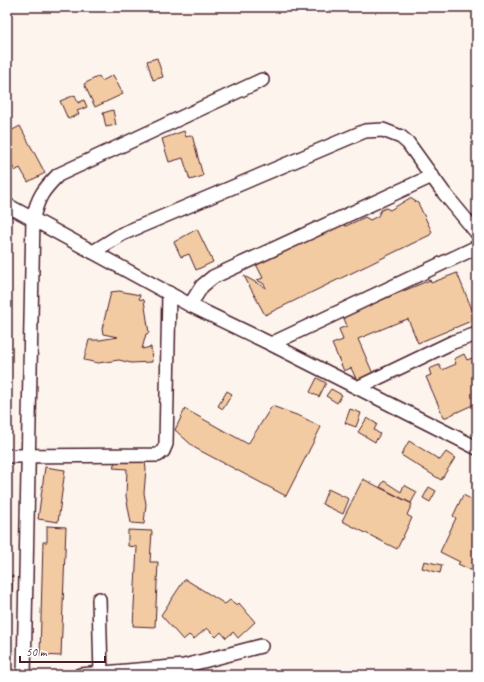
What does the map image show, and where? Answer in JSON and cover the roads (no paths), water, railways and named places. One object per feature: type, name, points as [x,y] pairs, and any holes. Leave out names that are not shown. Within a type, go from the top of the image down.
[{"type":"street","points":[[24,675],[33,218],[36,204],[42,190],[58,175],[262,80]]},
{"type":"street","points":[[93,252],[122,234],[365,131],[384,130],[401,137],[408,143],[448,198],[477,233]]},
{"type":"street","points":[[190,305],[202,286],[213,277],[432,176]]},
{"type":"street","points":[[7,205],[190,305],[359,387],[477,448]]},
{"type":"street","points":[[271,344],[477,247]]},
{"type":"street","points":[[7,456],[158,455],[163,451],[166,444],[169,293]]},
{"type":"street","points":[[359,387],[453,342],[477,334]]},
{"type":"street","points":[[99,599],[100,674]]},
{"type":"street","points":[[80,675],[184,666],[261,646]]}]
